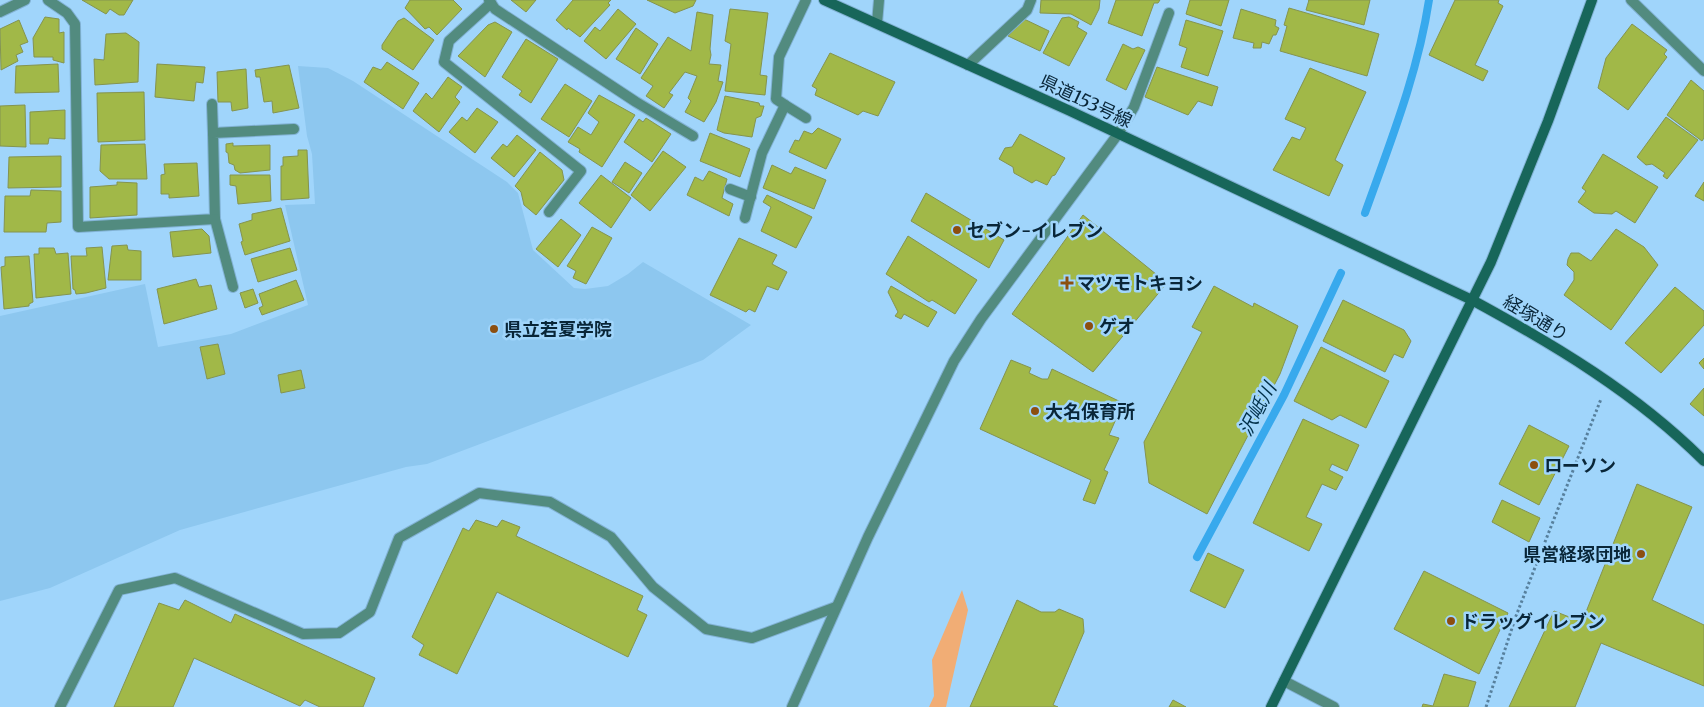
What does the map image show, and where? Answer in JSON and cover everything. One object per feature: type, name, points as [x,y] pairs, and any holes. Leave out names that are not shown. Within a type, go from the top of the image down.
[{"type":"main road","name":"県道153号線","points":[[824,0],[1333,234]]},
{"type":"main road","points":[[1272,707],[1500,241],[1544,130],[1592,0]]},
{"type":"main road","name":"経塚通り","points":[[1333,234],[1472,300],[1534,334],[1608,382],[1662,422],[1704,461]]},
{"type":"street","points":[[0,12],[25,0]]},
{"type":"street","points":[[48,0],[67,13],[75,24],[78,226],[215,219]]},
{"type":"street","points":[[806,0],[778,57],[776,99],[806,118]]},
{"type":"street","points":[[877,23],[878,0]]},
{"type":"street","points":[[968,65],[1027,10],[1031,0]]},
{"type":"street","points":[[1631,0],[1704,71]]},
{"type":"street","points":[[549,212],[581,171],[444,62],[449,41],[490,1],[495,9],[528,31],[636,102],[693,136]]},
{"type":"street","points":[[792,707],[868,536],[954,361],[981,319],[1118,134],[1134,107],[1169,13]]},
{"type":"street","points":[[212,104],[215,219],[233,287]]},
{"type":"street","points":[[746,218],[762,152],[785,106]]},
{"type":"street","points":[[213,133],[294,128]]},
{"type":"street","points":[[730,189],[751,197]]},
{"type":"street","points":[[60,707],[119,590],[175,578],[303,634],[339,633],[370,612],[399,538],[479,493],[550,502],[611,536],[653,587],[706,629],[752,638],[836,607]]},
{"type":"street","points":[[1284,681],[1334,707]]},
{"type":"path","points":[[1486,707],[1516,616],[1608,382]]},
{"type":"shaded area","name":"県立若夏学院","points":[[298,66],[328,68],[353,81],[507,182],[518,193],[533,250],[574,288],[585,289],[608,286],[643,262],[751,325],[703,360],[427,464],[406,467],[180,530],[50,588],[0,601],[0,316],[145,284],[158,347],[231,334],[308,305],[285,205],[315,204],[312,154],[307,136]]},
{"type":"shaded area","points":[[962,590],[968,610],[946,707],[929,707],[934,696],[932,660]]},
{"type":"building","points":[[82,0],[133,0],[124,15],[119,15],[110,9],[106,14]]},
{"type":"building","points":[[410,0],[453,0],[462,9],[437,35],[429,27],[425,29],[405,8]]},
{"type":"building","points":[[511,0],[536,0],[526,12]]},
{"type":"building","points":[[573,0],[611,0],[608,3],[610,5],[580,37],[568,28],[567,30],[556,20]]},
{"type":"building","points":[[647,0],[696,0],[693,6],[675,13]]},
{"type":"building","points":[[1041,0],[1100,0],[1099,9],[1091,25],[1071,14],[1040,13]]},
{"type":"building","points":[[1116,0],[1160,0],[1158,3],[1154,3],[1142,36],[1108,23]]},
{"type":"building","points":[[1190,0],[1229,0],[1221,26],[1186,14]]},
{"type":"building","points":[[1309,0],[1370,0],[1364,25],[1306,10]]},
{"type":"building","points":[[1455,0],[1499,0],[1498,3],[1503,6],[1475,65],[1488,71],[1483,81],[1429,55]]},
{"type":"building","points":[[1289,8],[1379,34],[1367,76],[1280,51],[1287,26],[1284,25]]},
{"type":"building","points":[[618,9],[636,24],[606,59],[584,41],[595,27],[600,31]]},
{"type":"building","points":[[730,9],[768,13],[760,75],[767,76],[765,95],[725,91],[731,44],[725,41]]},
{"type":"building","points":[[1241,9],[1276,20],[1275,26],[1279,28],[1269,44],[1262,42],[1261,48],[1253,48],[1254,43],[1233,38]]},
{"type":"building","points":[[697,12],[713,15],[709,64],[721,65],[718,81],[723,82],[716,102],[704,122],[685,112],[691,101],[688,98],[697,76],[685,72],[669,93],[673,95],[664,108],[646,96],[653,86],[641,78],[668,37],[691,51]]},
{"type":"building","points":[[45,17],[59,19],[59,33],[64,32],[64,63],[53,60],[53,57],[34,57],[33,38]]},
{"type":"building","points":[[1069,17],[1079,22],[1077,27],[1087,33],[1069,66],[1043,53],[1062,18]]},
{"type":"building","points":[[404,18],[434,40],[413,70],[382,49],[382,45],[398,21]]},
{"type":"building","points":[[1024,19],[1049,31],[1040,51],[1008,36]]},
{"type":"building","points":[[19,20],[28,42],[20,45],[23,52],[16,55],[18,61],[1,70],[0,29]]},
{"type":"building","points":[[1186,20],[1223,31],[1208,76],[1181,67],[1187,48],[1179,45]]},
{"type":"building","points":[[495,22],[512,32],[485,77],[458,56],[488,25]]},
{"type":"building","points":[[1632,24],[1667,50],[1664,54],[1667,57],[1628,110],[1598,88],[1606,58]]},
{"type":"building","points":[[636,28],[658,44],[640,74],[616,59]]},
{"type":"building","points":[[126,33],[139,42],[138,82],[95,85],[94,59],[104,60],[106,34]]},
{"type":"building","points":[[526,39],[558,59],[531,103],[519,95],[522,91],[502,77]]},
{"type":"building","points":[[1123,44],[1133,49],[1138,47],[1145,50],[1126,90],[1106,80]]},
{"type":"building","points":[[830,53],[895,82],[878,116],[863,111],[858,115],[815,95],[817,89],[812,86]]},
{"type":"building","points":[[387,62],[419,83],[403,109],[364,82],[373,67],[381,70]]},
{"type":"building","points":[[58,64],[59,92],[15,93],[16,66]]},
{"type":"building","points":[[157,64],[205,67],[203,83],[196,82],[194,101],[155,97]]},
{"type":"building","points":[[289,65],[299,108],[273,113],[272,101],[264,102],[260,77],[256,77],[255,70]]},
{"type":"building","points":[[1157,67],[1218,87],[1212,106],[1198,101],[1188,115],[1145,97]]},
{"type":"building","points":[[1310,68],[1366,92],[1335,160],[1343,165],[1329,196],[1273,170],[1292,137],[1300,140],[1306,128],[1285,119]]},
{"type":"building","points":[[246,69],[248,108],[232,111],[231,102],[218,102],[217,72]]},
{"type":"building","points":[[448,77],[462,87],[455,97],[460,102],[439,132],[413,111],[426,93],[432,99]]},
{"type":"building","points":[[1691,80],[1704,91],[1704,138],[1702,141],[1667,115]]},
{"type":"building","points":[[565,84],[592,101],[569,137],[541,119]]},
{"type":"building","points":[[144,92],[145,140],[98,142],[97,93]]},
{"type":"building","points":[[599,95],[635,115],[602,167],[579,152],[580,149],[568,142],[578,127],[591,135],[599,122],[588,113]]},
{"type":"building","points":[[725,96],[759,103],[760,106],[764,106],[761,116],[756,118],[752,137],[724,133],[717,130]]},
{"type":"building","points":[[25,105],[26,147],[0,146],[0,106]]},
{"type":"building","points":[[477,108],[498,122],[475,153],[449,132],[462,117],[467,121]]},
{"type":"building","points":[[65,110],[65,139],[49,138],[48,144],[30,144],[30,112]]},
{"type":"building","points":[[1666,117],[1698,140],[1667,179],[1663,176],[1665,173],[1652,164],[1646,165],[1637,157]]},
{"type":"building","points":[[646,118],[671,134],[652,162],[624,142],[639,119],[643,122]]},
{"type":"building","points":[[818,128],[841,139],[826,169],[789,152],[795,140],[799,141],[804,131],[812,134]]},
{"type":"building","points":[[710,133],[750,149],[740,177],[700,161]]},
{"type":"building","points":[[1020,134],[1065,158],[1047,185],[1036,180],[1032,183],[1014,173],[1013,167],[999,159],[1005,148],[1012,147]]},
{"type":"building","points":[[517,135],[536,150],[514,177],[491,158],[503,144],[507,147]]},
{"type":"building","points":[[233,143],[233,146],[270,145],[270,170],[240,173],[235,170],[234,165],[229,163],[228,153],[226,152],[226,144]]},
{"type":"building","points":[[145,144],[147,179],[109,179],[100,171],[101,145]]},
{"type":"building","points":[[298,150],[307,150],[309,198],[281,200],[281,166],[283,166],[283,157],[298,156]]},
{"type":"building","points":[[663,151],[686,167],[650,211],[631,195]]},
{"type":"building","points":[[540,152],[562,170],[564,180],[536,215],[524,205],[521,192],[515,186]]},
{"type":"building","points":[[1603,154],[1658,187],[1635,223],[1616,211],[1612,214],[1594,213],[1578,202],[1586,191],[1582,188]]},
{"type":"building","points":[[61,156],[61,187],[8,188],[9,157]]},
{"type":"building","points":[[625,162],[642,173],[629,193],[612,182]]},
{"type":"building","points":[[197,163],[199,196],[169,198],[169,194],[161,194],[161,175],[165,174],[164,164]]},
{"type":"building","points":[[772,165],[791,174],[795,167],[826,180],[814,209],[763,188]]},
{"type":"building","points":[[709,171],[727,179],[722,198],[733,204],[729,216],[687,195],[695,177],[703,181]]},
{"type":"building","points":[[230,175],[270,175],[271,201],[238,204],[236,186],[230,185]]},
{"type":"building","points":[[601,175],[631,198],[611,228],[579,203]]},
{"type":"building","points":[[117,182],[137,183],[137,215],[90,218],[90,187],[117,185]]},
{"type":"building","points":[[1704,182],[1704,201],[1695,196]]},
{"type":"building","points":[[31,190],[61,191],[61,222],[47,223],[46,232],[4,232],[5,196],[30,196]]},
{"type":"building","name":"セブン-イレブン","points":[[926,193],[1004,240],[989,268],[911,221]]},
{"type":"building","points":[[767,195],[812,217],[796,248],[761,231],[771,207],[763,202]]},
{"type":"building","points":[[281,208],[290,241],[245,255],[239,224],[252,220],[252,214]]},
{"type":"building","points":[[1083,215],[1167,283],[1093,372],[1012,314]]},
{"type":"building","points":[[561,219],[581,235],[558,267],[536,249]]},
{"type":"building","points":[[592,227],[612,238],[586,284],[573,278],[576,271],[567,266]]},
{"type":"building","points":[[202,229],[209,236],[211,253],[173,257],[170,232]]},
{"type":"building","points":[[1616,229],[1644,247],[1658,265],[1611,330],[1564,295],[1574,280],[1574,272],[1567,265],[1571,253],[1579,253],[1591,261]]},
{"type":"building","points":[[908,236],[977,280],[955,314],[932,300],[929,302],[886,274]]},
{"type":"building","points":[[739,238],[777,255],[772,264],[787,272],[778,290],[767,286],[755,312],[749,309],[746,312],[710,295]]},
{"type":"building","points":[[127,245],[128,250],[141,251],[141,280],[108,280],[112,246]]},
{"type":"building","points":[[102,247],[106,288],[76,294],[73,289],[71,256],[87,256],[86,248]]},
{"type":"building","points":[[39,248],[54,248],[56,254],[68,253],[71,294],[36,298],[34,254],[39,254]]},
{"type":"building","points":[[290,248],[297,270],[258,282],[251,259]]},
{"type":"building","points":[[29,256],[33,302],[29,306],[4,309],[1,267],[5,266],[5,257]]},
{"type":"building","points":[[196,279],[199,287],[211,285],[217,309],[164,324],[157,289]]},
{"type":"building","points":[[296,280],[304,300],[262,315],[259,308],[263,306],[259,294]]},
{"type":"building","points":[[891,286],[937,312],[928,327],[904,314],[901,319],[895,316],[898,312],[888,292]]},
{"type":"building","points":[[1214,286],[1253,307],[1254,303],[1298,326],[1280,374],[1207,514],[1149,483],[1144,442],[1202,332],[1192,327]]},
{"type":"building","points":[[1675,287],[1704,311],[1704,325],[1661,373],[1625,343]]},
{"type":"building","points":[[253,289],[258,303],[245,308],[240,293]]},
{"type":"building","points":[[1343,300],[1404,330],[1411,341],[1403,358],[1394,354],[1385,372],[1323,341]]},
{"type":"building","points":[[218,344],[225,374],[207,379],[200,347]]},
{"type":"building","points":[[1321,347],[1389,381],[1366,428],[1340,415],[1332,420],[1294,401]]},
{"type":"building","points":[[1704,358],[1704,369],[1699,363]]},
{"type":"building","points":[[1011,360],[1031,368],[1029,373],[1042,379],[1048,379],[1052,369],[1123,403],[1109,435],[1119,438],[1104,470],[1108,472],[1095,504],[1083,500],[1091,480],[980,429]]},
{"type":"building","points":[[301,370],[305,388],[281,393],[278,375]]},
{"type":"building","points":[[1704,388],[1704,416],[1690,404]]},
{"type":"building","points":[[1303,419],[1359,445],[1347,471],[1332,464],[1329,470],[1343,477],[1336,490],[1322,484],[1306,517],[1322,524],[1309,551],[1253,523]]},
{"type":"building","name":"ローソン","points":[[1529,425],[1569,446],[1539,505],[1499,484]]},
{"type":"building","name":"県営経塚団地","points":[[1637,484],[1692,507],[1652,600],[1704,625],[1704,686],[1601,643],[1575,707],[1509,707],[1554,611],[1582,622]]},
{"type":"building","points":[[1502,500],[1540,518],[1529,542],[1492,522]]},
{"type":"building","points":[[476,520],[497,527],[502,520],[520,527],[516,536],[643,596],[637,610],[647,615],[628,657],[497,592],[457,674],[419,655],[424,645],[412,637],[463,528],[469,531]]},
{"type":"building","points":[[1208,553],[1244,570],[1225,608],[1190,591]]},
{"type":"building","name":"ドラッグイレブン","points":[[1424,571],[1508,613],[1479,674],[1394,629]]},
{"type":"building","points":[[185,600],[231,623],[235,614],[375,678],[363,707],[320,707],[305,700],[300,706],[194,658],[173,707],[114,707],[159,603],[179,610]]},
{"type":"building","points":[[1017,600],[1041,612],[1055,612],[1059,609],[1083,619],[1084,632],[1053,705],[1058,707],[970,707]]},
{"type":"building","points":[[1444,674],[1476,682],[1468,707],[1422,707],[1423,704],[1433,706]]},
{"type":"building","points":[[1173,700],[1186,707],[1169,707]]},
{"type":"waterway","name":"沢岻川","points":[[1365,213],[1411,81],[1429,0]]},
{"type":"waterway","name":"沢岻川","points":[[1197,557],[1284,395],[1341,273]]},
{"type":"place","name":"セブン-イレブン","points":[[957,230]]},
{"type":"place","name":"マツモトキヨシ","points":[[1067,283]]},
{"type":"place","name":"ゲオ","points":[[1089,326]]},
{"type":"place","name":"県立若夏学院","points":[[494,329]]},
{"type":"place","name":"大名保育所","points":[[1035,411]]},
{"type":"place","name":"ローソン","points":[[1534,465]]},
{"type":"place","name":"県営経塚団地","points":[[1641,554]]},
{"type":"place","name":"ドラッグイレブン","points":[[1451,621]]}]
